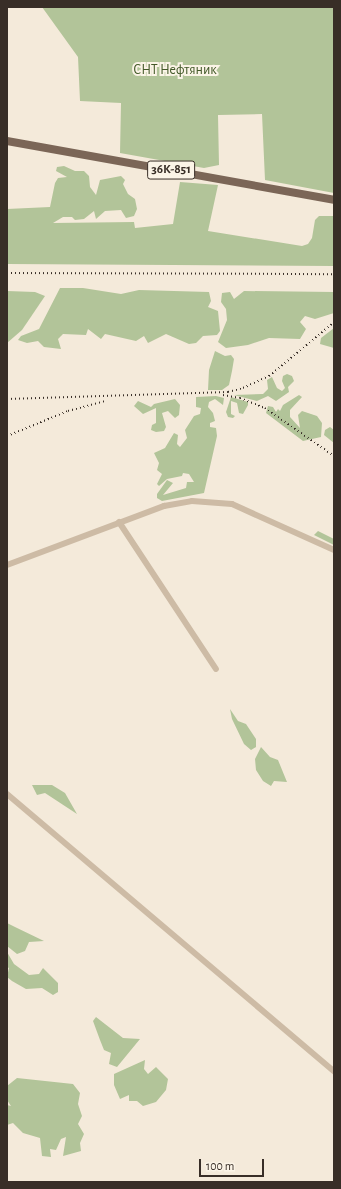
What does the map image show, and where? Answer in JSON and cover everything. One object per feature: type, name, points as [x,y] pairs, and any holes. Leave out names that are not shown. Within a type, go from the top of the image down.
[{"type":"main road","name":"36К-851","points":[[7,141],[334,200]]},
{"type":"street","points":[[7,565],[119,522],[178,503],[222,502],[245,509],[334,550]]},
{"type":"street","points":[[119,522],[216,669]]},
{"type":"street","points":[[7,794],[334,1071]]},
{"type":"green space","name":"СНТ Нефтяник","points":[[42,7],[334,7],[334,193],[265,180],[262,114],[218,115],[219,165],[204,168],[120,153],[121,103],[80,101],[78,57]]},
{"type":"green space","points":[[64,166],[75,171],[84,171],[89,176],[90,187],[96,195],[100,180],[121,176],[125,180],[123,184],[128,194],[135,199],[137,209],[134,216],[126,218],[121,210],[105,211],[96,219],[94,211],[84,219],[75,220],[72,217],[63,217],[53,223],[134,222],[135,228],[173,224],[180,182],[218,185],[208,231],[302,246],[308,244],[312,238],[315,220],[319,216],[334,216],[334,266],[7,264],[7,209],[50,207],[55,183],[58,178],[67,177],[56,171],[57,167]]},
{"type":"green space","points":[[60,288],[83,288],[121,294],[139,290],[209,292],[211,301],[208,307],[218,311],[220,331],[217,335],[203,336],[196,343],[189,344],[166,334],[148,343],[144,336],[136,341],[105,334],[101,339],[88,329],[86,335],[63,334],[58,339],[61,349],[44,347],[38,341],[27,343],[18,340],[21,336],[39,329]]},
{"type":"green space","points":[[7,291],[35,292],[45,296],[22,330],[7,343]]},
{"type":"green space","points":[[244,291],[334,292],[334,313],[315,319],[305,316],[300,322],[306,329],[300,339],[269,338],[248,345],[226,348],[218,342],[227,320],[226,309],[221,302],[222,293],[230,292],[234,299]]},
{"type":"green space","points":[[334,328],[334,348],[320,344],[321,338]]},
{"type":"green space","points":[[215,351],[225,356],[231,355],[234,359],[232,371],[229,385],[222,390],[208,390],[209,370]]},
{"type":"green space","points":[[287,374],[292,376],[294,381],[288,387],[289,392],[276,401],[268,396],[257,401],[234,395],[263,394],[268,389],[267,380],[272,377],[277,388],[282,391],[285,388],[282,381],[283,376]]},
{"type":"green space","points":[[299,395],[302,397],[290,410],[290,417],[300,428],[298,415],[302,411],[317,416],[322,423],[321,437],[303,441],[266,413],[268,406],[273,407],[276,412],[278,409],[280,411],[283,405]]},
{"type":"green space","points":[[216,396],[224,398],[223,405],[215,399],[209,402],[208,407],[213,413],[215,421],[210,423],[210,427],[216,428],[217,436],[204,493],[162,501],[157,498],[157,494],[167,480],[173,483],[163,495],[186,488],[187,482],[194,482],[189,474],[183,473],[182,476],[167,479],[159,486],[157,484],[162,474],[157,470],[159,463],[154,453],[165,448],[174,433],[178,435],[177,444],[180,447],[187,438],[185,430],[194,416],[200,414],[201,408],[196,407],[196,397]]},
{"type":"green space","points":[[231,397],[248,402],[243,414],[239,413],[237,403],[231,401],[231,414],[235,416],[233,418],[228,417],[226,412]]},
{"type":"green space","points":[[175,399],[180,405],[179,415],[175,418],[168,411],[162,413],[166,427],[164,431],[156,432],[151,430],[152,425],[156,423],[156,408],[143,414],[134,406],[138,401],[151,407],[154,404]]},
{"type":"green space","points":[[330,427],[334,430],[334,443],[324,435],[325,430]]},
{"type":"green space","points":[[318,531],[334,539],[334,545],[314,535]]},
{"type":"green space","points":[[230,709],[238,721],[246,724],[256,739],[256,747],[251,750],[244,744],[232,719]]},
{"type":"green space","points":[[261,747],[270,757],[278,760],[287,782],[274,781],[271,786],[263,781],[256,770],[255,759]]},
{"type":"green space","points":[[32,785],[52,785],[65,793],[77,814],[45,793],[37,795]]},
{"type":"green space","points":[[7,923],[44,941],[29,942],[25,951],[17,954],[7,946]]},
{"type":"green space","points":[[7,952],[14,964],[29,975],[39,974],[43,968],[58,983],[58,992],[53,995],[42,988],[26,989],[12,981],[7,977],[9,968],[7,967]]},
{"type":"green space","points":[[96,1017],[123,1038],[140,1039],[117,1067],[109,1064],[111,1053],[104,1050],[93,1021]]},
{"type":"green space","points":[[145,1060],[144,1069],[148,1074],[156,1067],[168,1079],[166,1090],[156,1102],[143,1106],[137,1101],[129,1101],[129,1095],[120,1099],[114,1085],[114,1074]]},
{"type":"green space","points":[[17,1078],[73,1084],[80,1093],[78,1104],[82,1116],[78,1124],[84,1134],[80,1143],[81,1151],[63,1156],[66,1137],[61,1139],[56,1150],[50,1149],[51,1157],[42,1156],[40,1138],[23,1133],[13,1123],[7,1125],[7,1105],[11,1106],[7,1100],[7,1086]]},
{"type":"railway","points":[[7,273],[334,274]]},
{"type":"railway","points":[[7,399],[228,392],[243,388],[269,376],[334,322]]},
{"type":"railway","points":[[223,395],[240,398],[265,408],[334,456]]},
{"type":"railway","points":[[7,436],[68,411],[106,401]]}]
